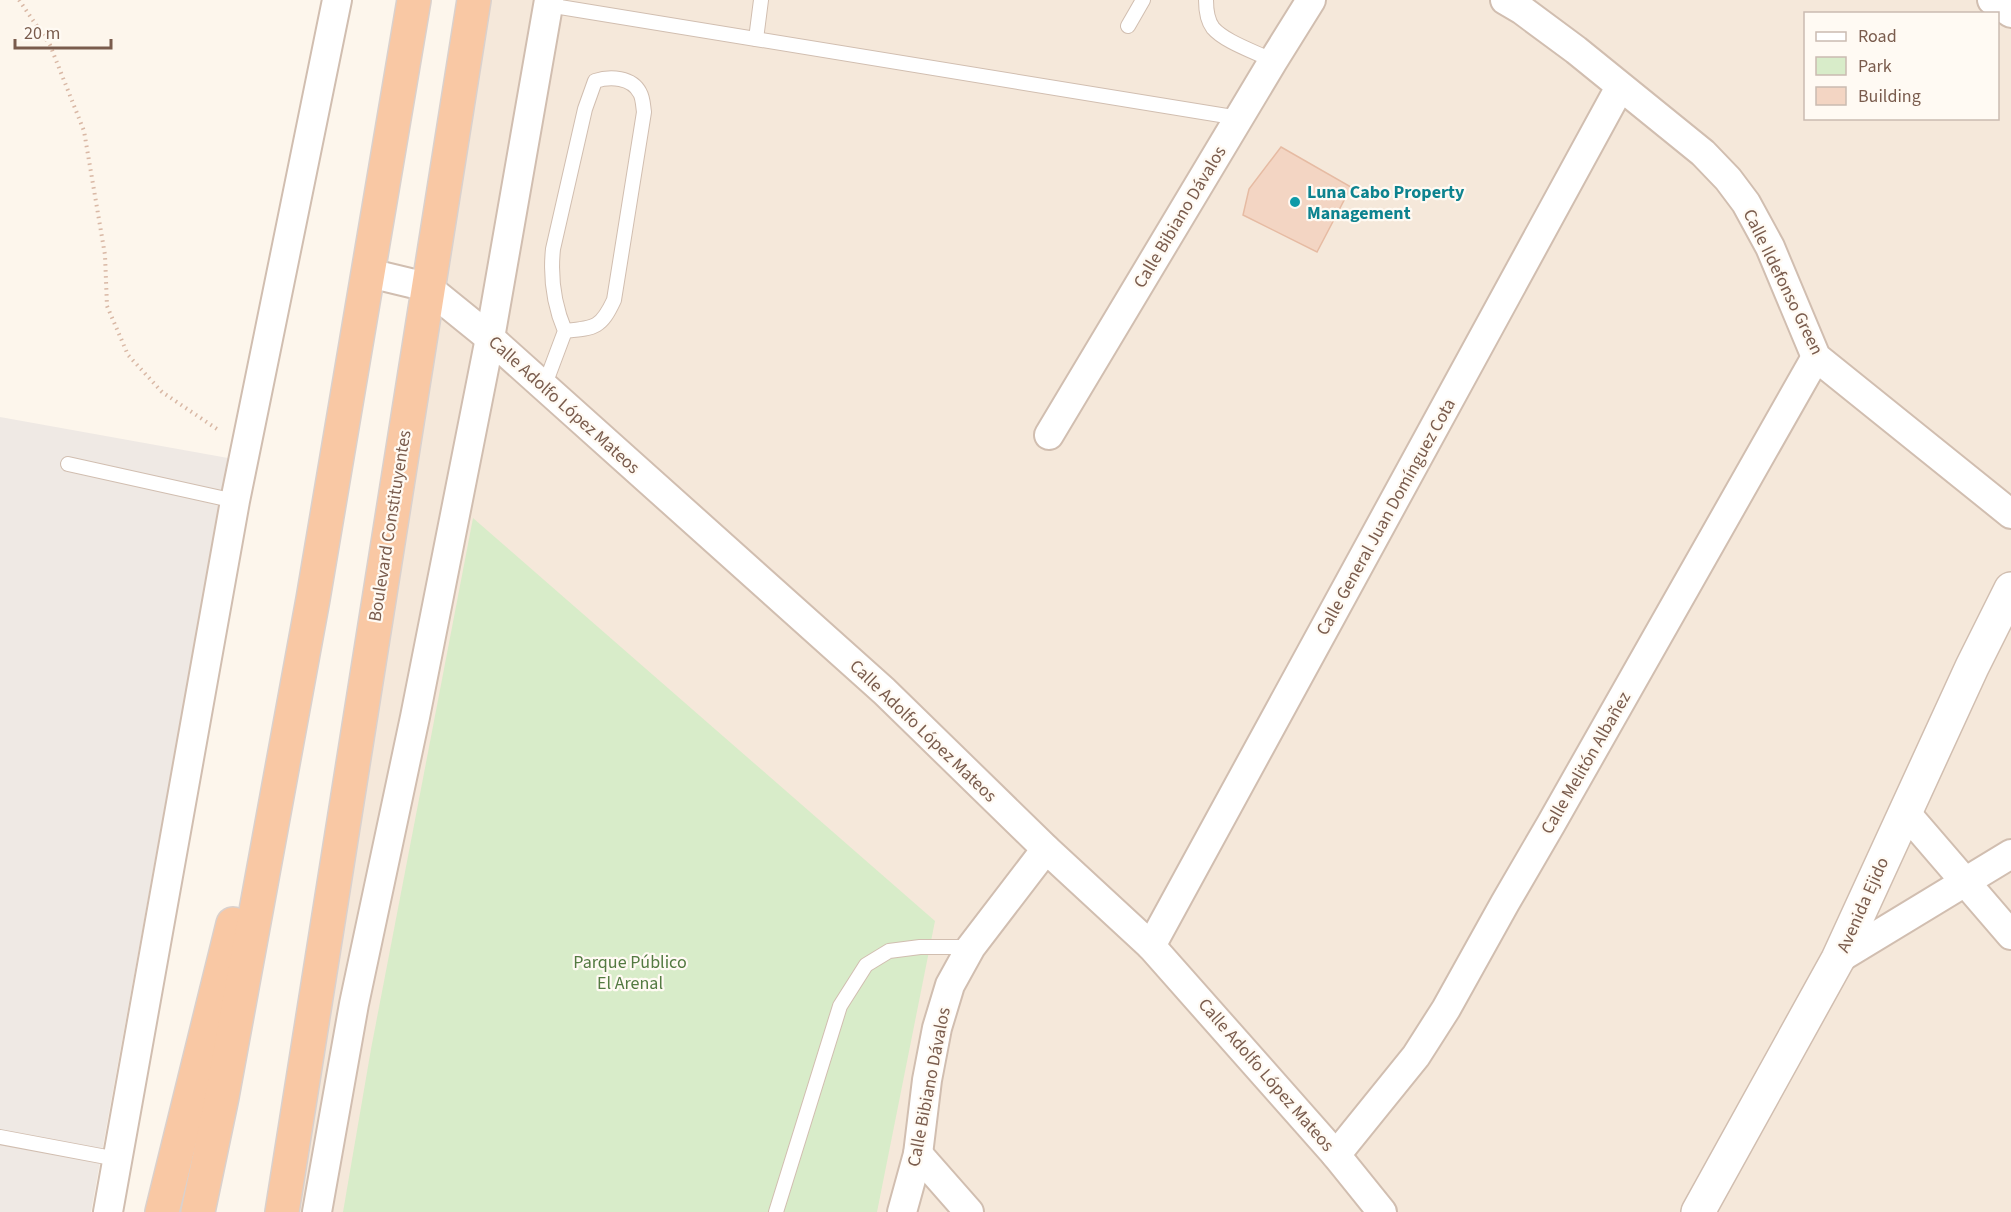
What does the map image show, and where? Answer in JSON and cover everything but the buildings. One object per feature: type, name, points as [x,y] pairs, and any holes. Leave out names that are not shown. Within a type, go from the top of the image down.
[{"type":"highway","points":[[198,1212],[222,1096],[313,599],[414,0]]},
{"type":"highway","name":"Boulevard Constituyentes","points":[[307,1051],[474,0]]},
{"type":"highway","points":[[162,1212],[313,599]]},
{"type":"highway","points":[[270,1212],[307,1051]]},
{"type":"highway","points":[[282,1212],[307,1051]]},
{"type":"street","points":[[108,1212],[245,448],[337,0]]},
{"type":"street","name":"Calle Bibiano Dávalos","points":[[1049,435],[1311,0]]},
{"type":"street","name":"Calle Ildefonso Green","points":[[1505,0],[1576,50],[1703,153],[1728,179],[1746,203],[1770,247],[1816,357],[2011,514]]},
{"type":"street","points":[[1992,0],[2011,13]]},
{"type":"street","points":[[317,1212],[354,1004],[415,717],[490,338],[549,3]]},
{"type":"street","name":"Calle General Juan Domínguez Cota","points":[[1151,946],[1620,87]]},
{"type":"street","points":[[369,273],[427,287]]},
{"type":"street","name":"Calle Adolfo López Mateos","points":[[427,287],[490,338],[884,691],[1046,849],[1151,946],[1336,1155],[1382,1212]]},
{"type":"street","name":"Calle Melitón Albañez","points":[[1336,1155],[1416,1056],[1446,1009],[1816,357]]},
{"type":"street","name":"Avenida Ejido","points":[[1698,1212],[1838,959],[1972,667],[2011,589]]},
{"type":"street","points":[[1905,812],[2011,935]]},
{"type":"street","name":"Calle Bibiano Dávalos","points":[[902,1212],[918,1154],[927,1080],[937,1028],[950,985],[971,947],[1046,849]]},
{"type":"street","points":[[1838,959],[2011,854]]},
{"type":"street","points":[[918,1154],[969,1212]]},
{"type":"lane","points":[[756,39],[761,0]]},
{"type":"lane","points":[[1128,26],[1143,0]]},
{"type":"lane","points":[[1206,0],[1206,13],[1212,27],[1221,35],[1273,61]]},
{"type":"lane","points":[[549,3],[1239,118]]},
{"type":"lane","points":[[544,387],[565,331],[559,315],[552,280],[553,249],[590,92],[595,81],[605,78],[621,79],[634,83],[641,94],[644,112],[614,300],[606,317],[598,325],[565,331]]},
{"type":"lane","points":[[68,464],[235,501]]},
{"type":"lane","points":[[776,1212],[840,1006],[866,965],[889,951],[920,947],[971,947]]},
{"type":"lane","points":[[0,1137],[117,1160]]},
{"type":"path","points":[[19,0],[50,45],[84,131],[105,255],[107,306],[128,355],[162,392],[245,448]]},
{"type":"shaded area","points":[[474,0],[2011,0],[2011,1212],[282,1212]]},
{"type":"shaded area","points":[[0,417],[228,458],[91,1212],[0,1212]]},
{"type":"green space","name":"Parque Público El Arenal","points":[[473,518],[935,921],[877,1212],[343,1212],[371,1049]]},
{"type":"place","name":"Luna Cabo Property Management","points":[[1295,202]]}]
